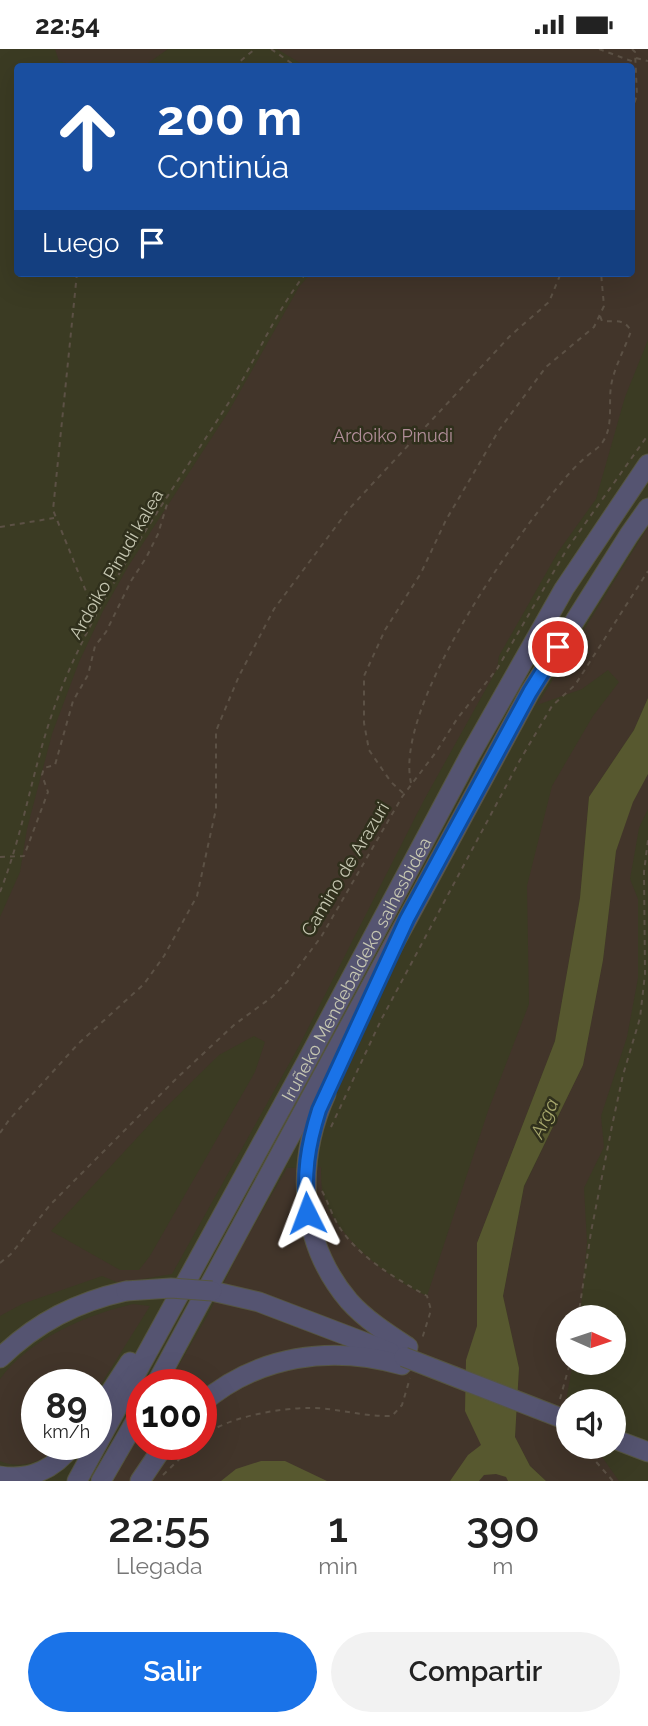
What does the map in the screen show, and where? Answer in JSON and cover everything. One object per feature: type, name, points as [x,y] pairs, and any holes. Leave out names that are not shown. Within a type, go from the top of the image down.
[{"type":"highway","name":"Iruñeko Mendebaldeko saihesbidea","points":[[77,1481],[470,755],[564,589],[648,464]]},
{"type":"highway","name":"Iruñeko Mendebaldeko saihesbidea","points":[[164,1369],[530,692],[648,508]]},
{"type":"highway","points":[[407,919],[319,1110],[309,1141],[305,1188],[307,1213],[328,1271],[350,1301],[410,1357]]},
{"type":"highway","points":[[0,1357],[33,1329],[96,1298],[126,1291],[171,1288],[212,1291],[259,1302],[410,1357],[556,1416]]},
{"type":"highway","points":[[112,1390],[145,1339],[166,1319]]},
{"type":"highway","points":[[217,1392],[231,1381],[254,1370],[296,1357],[410,1357]]},
{"type":"highway","points":[[101,1481],[126,1438]]},
{"type":"highway","points":[[626,1444],[648,1452]]},
{"type":"highway","points":[[0,1476],[24,1480],[42,1475],[59,1460]]},
{"type":"highway","points":[[140,1481],[154,1460]]},
{"type":"path","points":[[238,63],[255,49]]},
{"type":"path","points":[[271,49],[291,63]]},
{"type":"path","points":[[599,49],[635,63]]},
{"type":"path","points":[[632,49],[635,52],[635,101]]},
{"type":"path","points":[[635,57],[648,61]]},
{"type":"path","points":[[77,277],[54,500],[55,517],[96,616]]},
{"type":"path","name":"Ardoiko Pinudi kalea","points":[[0,892],[13,857],[52,713],[96,616],[143,535],[236,391],[285,301],[303,277]]},
{"type":"path","points":[[0,1133],[78,1044],[144,984],[164,956],[197,896],[216,809],[216,731],[239,677],[274,609],[349,509],[510,336],[549,302],[559,277]]},
{"type":"path","points":[[404,794],[391,782],[369,750],[364,723],[364,676],[385,630],[422,573],[446,520],[499,430],[546,367],[594,327],[604,306],[601,277]]},
{"type":"path","points":[[411,785],[408,773],[411,738],[435,677],[455,639],[514,541],[573,468],[601,446],[607,435],[611,383],[631,331],[628,325],[619,320],[602,321],[599,316]]},
{"type":"path","name":"Camino de Arazuri","points":[[0,1263],[11,1254],[50,1205],[177,1078],[234,1025],[272,997],[287,982],[321,937],[404,794],[457,719],[497,669],[566,549],[648,435]]},
{"type":"path","points":[[0,857],[24,856],[48,792],[42,775],[44,768],[55,765],[73,701],[88,675],[95,646],[106,632],[158,534],[169,496]]},
{"type":"path","points":[[0,527],[55,517]]},
{"type":"path","points":[[330,1129],[381,1020],[520,760],[552,706],[576,685],[648,571]]},
{"type":"path","points":[[580,1305],[612,1126],[623,1075],[640,1018],[645,974],[644,872],[648,840]]},
{"type":"path","points":[[217,1428],[225,1423],[272,1412],[310,1408],[373,1417],[392,1416],[402,1405],[410,1357],[431,1310],[427,1296],[393,1277],[364,1255],[339,1227],[322,1191]]},
{"type":"path","points":[[594,1459],[613,1481]]},
{"type":"path","points":[[158,1481],[179,1460]]},
{"type":"green space","points":[[55,49],[168,49],[148,63],[59,61]]},
{"type":"green space","name":"Ardoiko Pinudi","points":[[277,49],[648,49],[648,340],[625,397],[596,499],[558,552],[499,656],[497,669],[424,800],[299,1046],[172,1274],[119,1283],[102,1276],[22,1304],[0,1316],[0,917],[20,872],[27,829],[52,734],[79,662],[103,611],[129,565],[229,411],[299,287],[308,277],[635,277],[635,63],[300,63]],"holes":[[[254,1036],[265,1042],[255,1072],[150,1256],[139,1270],[120,1270],[51,1231],[159,1114],[219,1055]]]},
{"type":"green space","points":[[648,527],[648,698],[634,730],[589,797],[580,898],[555,1041],[477,1243],[487,1431],[508,1481],[113,1481],[126,1459],[217,1460],[217,1369],[177,1369],[287,1168],[321,1167],[322,1189],[327,1206],[349,1238],[363,1253],[395,1278],[427,1296],[488,1111],[529,1004],[527,886],[552,786],[593,716],[619,682],[608,670],[582,689],[537,705]]},
{"type":"green space","points":[[648,774],[648,809],[639,828],[630,879],[638,899],[638,978],[627,1037],[601,1116],[604,1147],[584,1188],[587,1242],[581,1305],[556,1305],[556,1375],[571,1375],[568,1389],[556,1389],[556,1459],[603,1459],[619,1481],[546,1481],[530,1466],[515,1437],[519,1368],[503,1296],[524,1187],[583,1065],[603,960],[616,851],[632,802]]},
{"type":"green space","points":[[133,1304],[150,1306],[110,1369],[21,1369],[21,1460],[40,1460],[16,1465],[0,1461],[0,1379],[26,1352],[42,1341],[78,1322]]},
{"type":"water","name":"Arga","points":[[648,698],[648,774],[633,802],[616,851],[603,960],[583,1065],[524,1186],[503,1296],[519,1368],[515,1437],[530,1466],[546,1481],[508,1481],[506,1477],[496,1474],[484,1475],[479,1481],[450,1481],[468,1455],[481,1445],[465,1411],[466,1360],[477,1326],[477,1243],[555,1041],[580,898],[589,797],[634,730]]},
{"type":"water","points":[[261,1461],[285,1461],[327,1481],[221,1481],[236,1469]]},
{"type":"route","points":[[307,1213],[306,1163],[309,1141],[319,1110],[407,919],[530,692],[558,647]]}]
